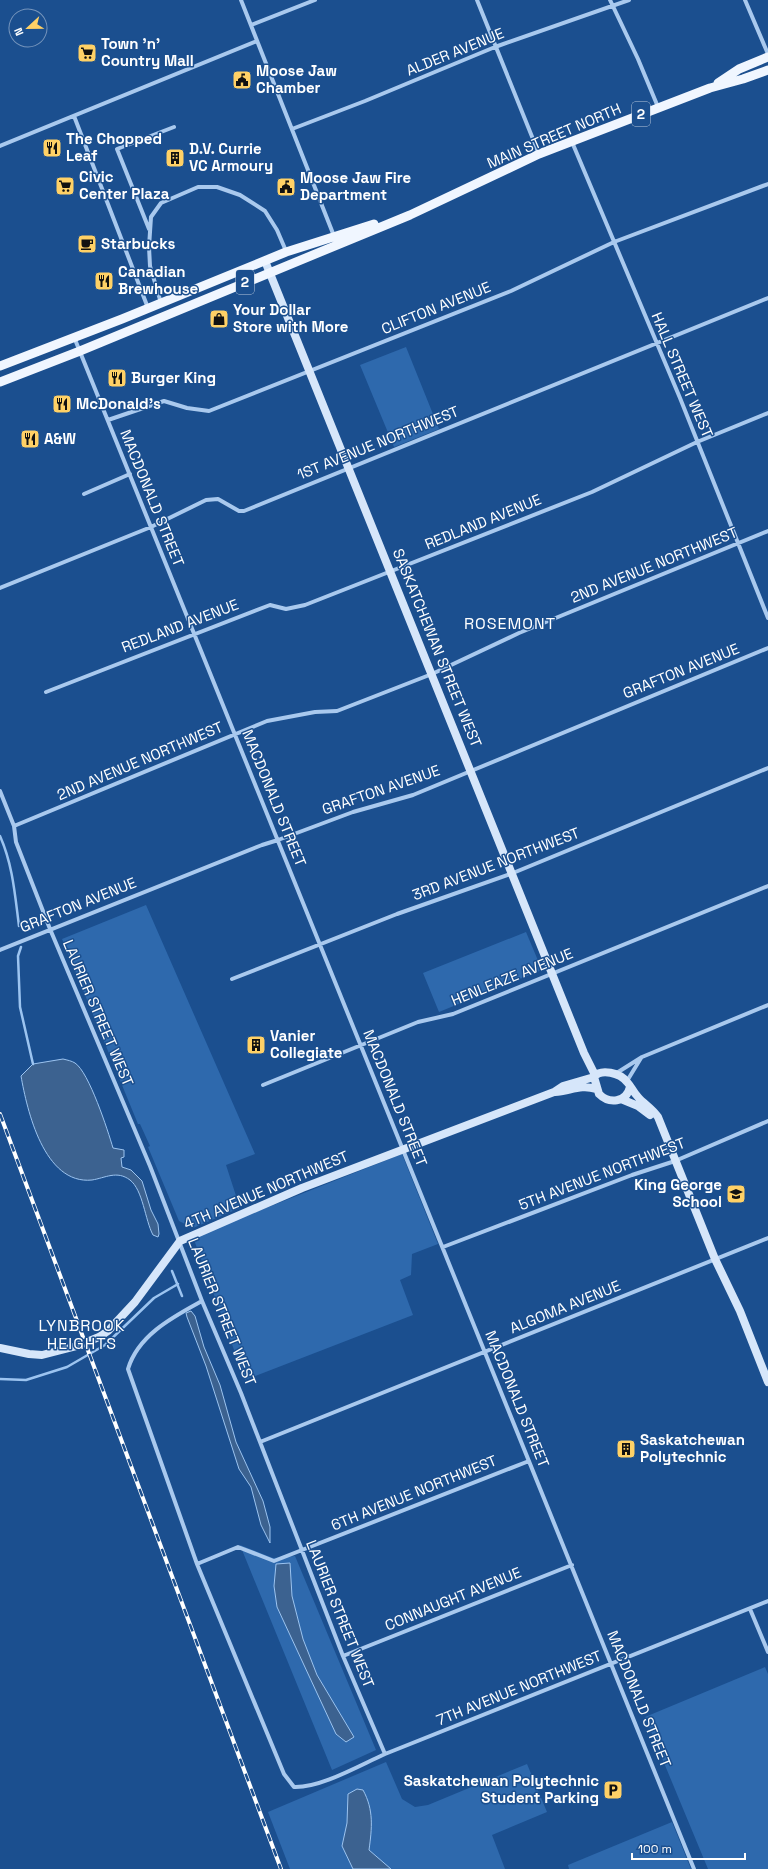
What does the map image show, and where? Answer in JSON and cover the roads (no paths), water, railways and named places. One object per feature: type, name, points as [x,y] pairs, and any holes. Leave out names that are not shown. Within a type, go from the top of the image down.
[{"type":"main road","name":"MAIN STREET NORTH","points":[[710,88],[739,69],[768,57]]},
{"type":"main road","name":"MAIN STREET NORTH","points":[[0,382],[80,351],[270,272],[336,241],[410,215],[539,154],[710,88],[743,80],[768,70]]},
{"type":"main road","name":"MAIN STREET NORTH","points":[[0,366],[286,252],[336,241]]},
{"type":"street","points":[[241,0],[336,241]]},
{"type":"street","points":[[251,25],[315,0]]},
{"type":"street","points":[[476,0],[539,154]]},
{"type":"street","points":[[610,0],[638,59],[658,108]]},
{"type":"street","name":"ALDER AVENUE","points":[[292,129],[365,101],[495,47],[629,0]]},
{"type":"street","points":[[746,0],[768,54]]},
{"type":"street","points":[[0,146],[257,41]]},
{"type":"street","points":[[74,116],[148,308]]},
{"type":"street","points":[[150,231],[117,149],[174,127]]},
{"type":"street","name":"HALL STREET WEST","points":[[572,141],[657,343],[768,618]]},
{"type":"street","name":"CLIFTON AVENUE","points":[[108,420],[164,401],[187,408],[209,411],[511,291],[614,242],[768,184]]},
{"type":"street","points":[[161,303],[150,266],[151,217],[161,203],[198,187],[217,187],[240,195],[265,211],[277,230],[286,252]]},
{"type":"street","name":"SASKATCHEWAN STREET WEST","points":[[265,261],[594,1076]]},
{"type":"street","name":"1ST AVENUE NORTHWEST","points":[[0,588],[151,527],[206,500],[218,499],[239,511],[244,511],[349,467],[768,298]]},
{"type":"street","name":"MACDONALD STREET","points":[[74,337],[694,1869]]},
{"type":"street","name":"REDLAND AVENUE","points":[[46,692],[194,633],[270,605],[286,609],[305,605],[592,492],[697,442],[768,413]]},
{"type":"street","points":[[84,494],[130,474]]},
{"type":"street","name":"2ND AVENUE NORTHWEST","points":[[14,826],[267,721],[315,712],[337,711],[432,674],[519,633],[768,532]]},
{"type":"street","name":"GRAFTON AVENUE","points":[[0,950],[262,845],[354,812],[413,795],[768,648]]},
{"type":"street","name":"3RD AVENUE NORTHWEST","points":[[232,979],[397,914],[513,873],[768,768]]},
{"type":"street","name":"LAURIER STREET WEST","points":[[0,791],[14,826],[16,842],[50,929],[180,1241],[343,1656],[385,1754]]},
{"type":"street","name":"HENLEAZE AVENUE","points":[[263,1085],[418,1022],[453,1014],[768,886]]},
{"type":"street","points":[[615,1074],[642,1057],[768,1005]]},
{"type":"street","name":"SASKATCHEWAN STREET WEST","points":[[582,1045],[592,1060],[604,1072]]},
{"type":"street","points":[[642,1057],[629,1084],[626,1096],[615,1101],[603,1098],[596,1089],[594,1076],[604,1072],[615,1074],[629,1084],[638,1098],[653,1110],[661,1124],[662,1130],[715,1260],[765,1364],[768,1382]]},
{"type":"street","name":"4TH AVENUE NORTHWEST","points":[[0,1348],[22,1353],[42,1355],[77,1346],[99,1337],[108,1331],[135,1302],[180,1241],[302,1188],[554,1092],[563,1086],[594,1076]]},
{"type":"street","name":"4TH AVENUE NORTHWEST","points":[[554,1092],[566,1091],[583,1086],[596,1089]]},
{"type":"street","points":[[621,1099],[638,1106],[647,1112],[657,1126],[662,1130]]},
{"type":"street","name":"5TH AVENUE NORTHWEST","points":[[443,1247],[632,1175],[675,1161],[768,1121]]},
{"type":"street","name":"ALGOMA AVENUE","points":[[260,1442],[768,1238]]},
{"type":"street","points":[[197,1564],[128,1369],[132,1355],[163,1322],[202,1300]]},
{"type":"street","name":"6TH AVENUE NORTHWEST","points":[[197,1564],[238,1547],[274,1562],[529,1461]]},
{"type":"street","name":"7TH AVENUE NORTHWEST","points":[[197,1564],[284,1774],[294,1787],[305,1787],[325,1781],[385,1754],[768,1601]]},
{"type":"street","name":"CONNAUGHT AVENUE","points":[[343,1656],[572,1565]]},
{"type":"street","points":[[750,1608],[768,1652]]},
{"type":"waterway","points":[[0,836],[11,869],[19,926]]},
{"type":"waterway","points":[[21,947],[18,956],[20,1007],[33,1064]]},
{"type":"waterway","points":[[172,1271],[182,1296]]},
{"type":"waterway","points":[[0,1379],[26,1380],[67,1367],[105,1345],[154,1298],[178,1284]]},
{"type":"railway","points":[[0,1114],[281,1869]]},
{"type":"place","name":"Town 'n' Country Mall","points":[[87,53]]},
{"type":"place","name":"Moose Jaw Chamber","points":[[242,80]]},
{"type":"place","name":"The Chopped Leaf","points":[[52,148]]},
{"type":"place","name":"D.V. Currie VC Armoury","points":[[175,158]]},
{"type":"place","name":"Civic Center Plaza","points":[[65,186]]},
{"type":"place","name":"Moose Jaw Fire Department","points":[[286,187]]},
{"type":"place","name":"Starbucks","points":[[87,244]]},
{"type":"place","name":"Canadian Brewhouse","points":[[104,281]]},
{"type":"place","name":"Your Dollar Store with More","points":[[219,319]]},
{"type":"place","name":"Burger King","points":[[117,378]]},
{"type":"place","name":"McDonald's","points":[[62,404]]},
{"type":"place","name":"A&W","points":[[30,439]]},
{"type":"place","name":"Vanier Collegiate","points":[[256,1045]]},
{"type":"place","name":"King George School","points":[[736,1194]]},
{"type":"place","name":"Saskatchewan Polytechnic","points":[[626,1449]]},
{"type":"place","name":"Saskatchewan Polytechnic Student Parking","points":[[613,1790]]},
{"type":"district","name":"ROSEMONT","points":[[510,623]]},
{"type":"district","name":"LYNBROOK HEIGHTS","points":[[82,1334]]}]
